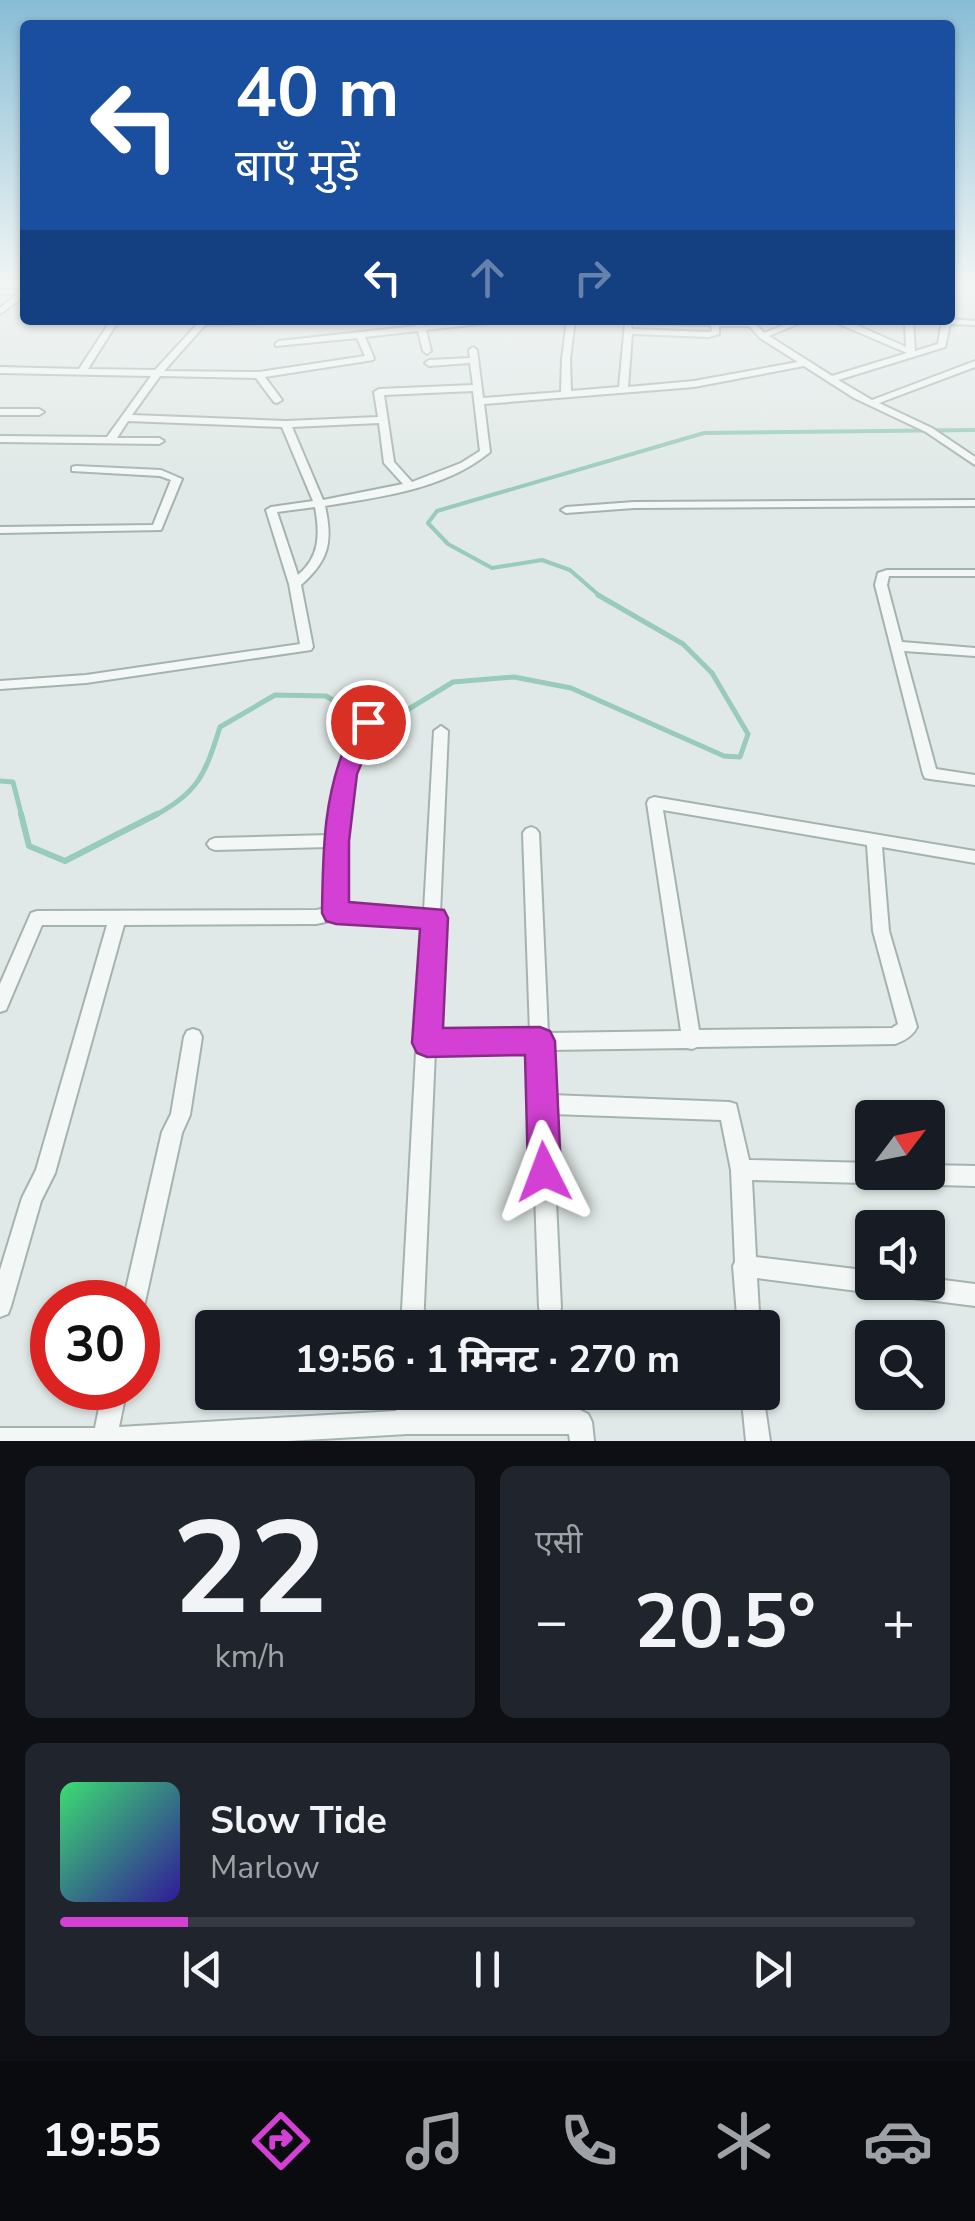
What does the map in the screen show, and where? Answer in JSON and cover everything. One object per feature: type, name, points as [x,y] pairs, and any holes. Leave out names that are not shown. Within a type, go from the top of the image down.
[{"type":"street","points":[[82,371],[95,351]]},
{"type":"street","points":[[111,438],[178,351]]},
{"type":"street","points":[[0,370],[259,375],[370,358],[367,351]]},
{"type":"street","points":[[566,395],[570,351]]},
{"type":"street","points":[[623,391],[626,351]]},
{"type":"street","points":[[787,351],[870,402],[929,430],[975,462]]},
{"type":"street","points":[[832,380],[915,351]]},
{"type":"street","points":[[0,684],[86,678],[307,648],[295,584],[271,510],[385,492],[467,468],[486,452],[473,355],[429,363]]},
{"type":"street","points":[[481,401],[694,384],[806,363]]},
{"type":"street","points":[[870,402],[975,364]]},
{"type":"street","points":[[259,375],[277,400]]},
{"type":"street","points":[[408,484],[389,463],[379,392],[475,388]]},
{"type":"street","points":[[0,412],[39,412]]},
{"type":"street","points":[[125,418],[286,424],[381,420]]},
{"type":"street","points":[[286,424],[318,504],[327,542],[320,562],[295,584]]},
{"type":"street","points":[[0,439],[159,440]]},
{"type":"street","points":[[0,530],[157,528],[178,479],[161,473],[76,469]]},
{"type":"street","points":[[566,510],[634,504],[975,503]]},
{"type":"street","points":[[975,574],[882,575],[930,774],[975,780]]},
{"type":"street","points":[[897,646],[975,652]]},
{"type":"street","points":[[336,913],[336,841],[345,774],[368,722]]},
{"type":"street","points":[[413,1310],[441,731]]},
{"type":"street","points":[[692,1040],[654,803],[975,857]]},
{"type":"street","points":[[530,832],[550,1308]]},
{"type":"street","points":[[427,1043],[895,1036],[908,1027],[881,931],[874,840]]},
{"type":"street","points":[[215,844],[336,841]]},
{"type":"street","points":[[0,1004],[37,918],[316,917],[336,913],[434,918]]},
{"type":"street","points":[[0,1306],[32,1198],[46,1173],[118,917]]},
{"type":"street","points":[[139,1280],[172,1132],[180,1115],[192,1037]]},
{"type":"street","points":[[541,1104],[729,1111],[742,1170],[747,1310]]},
{"type":"street","points":[[742,1170],[975,1176]]},
{"type":"street","points":[[744,1266],[855,1280]]},
{"type":"street","points":[[945,1292],[975,1296]]},
{"type":"street","points":[[104,1440],[110,1410]]},
{"type":"street","points":[[406,1422],[407,1410]]},
{"type":"street","points":[[755,1410],[758,1441]]},
{"type":"street","points":[[0,1440],[104,1440],[406,1422],[580,1422],[582,1441]]},
{"type":"waterway","points":[[600,596],[570,570],[542,560],[492,568],[448,544],[428,523],[437,511],[704,433],[975,430]]},
{"type":"waterway","points":[[152,817],[180,799],[198,781],[220,727],[275,695],[326,696],[368,721],[399,715],[453,682],[514,677],[571,688],[724,756],[740,757],[748,734],[712,673],[683,644],[600,596]]},
{"type":"waterway","points":[[0,781],[13,782],[22,817]]},
{"type":"waterway","points":[[21,814],[29,846],[65,861],[157,814]]},
{"type":"route","points":[[368,722],[345,774],[336,841],[336,913],[434,918],[427,1043],[540,1041],[544,1172]]}]
